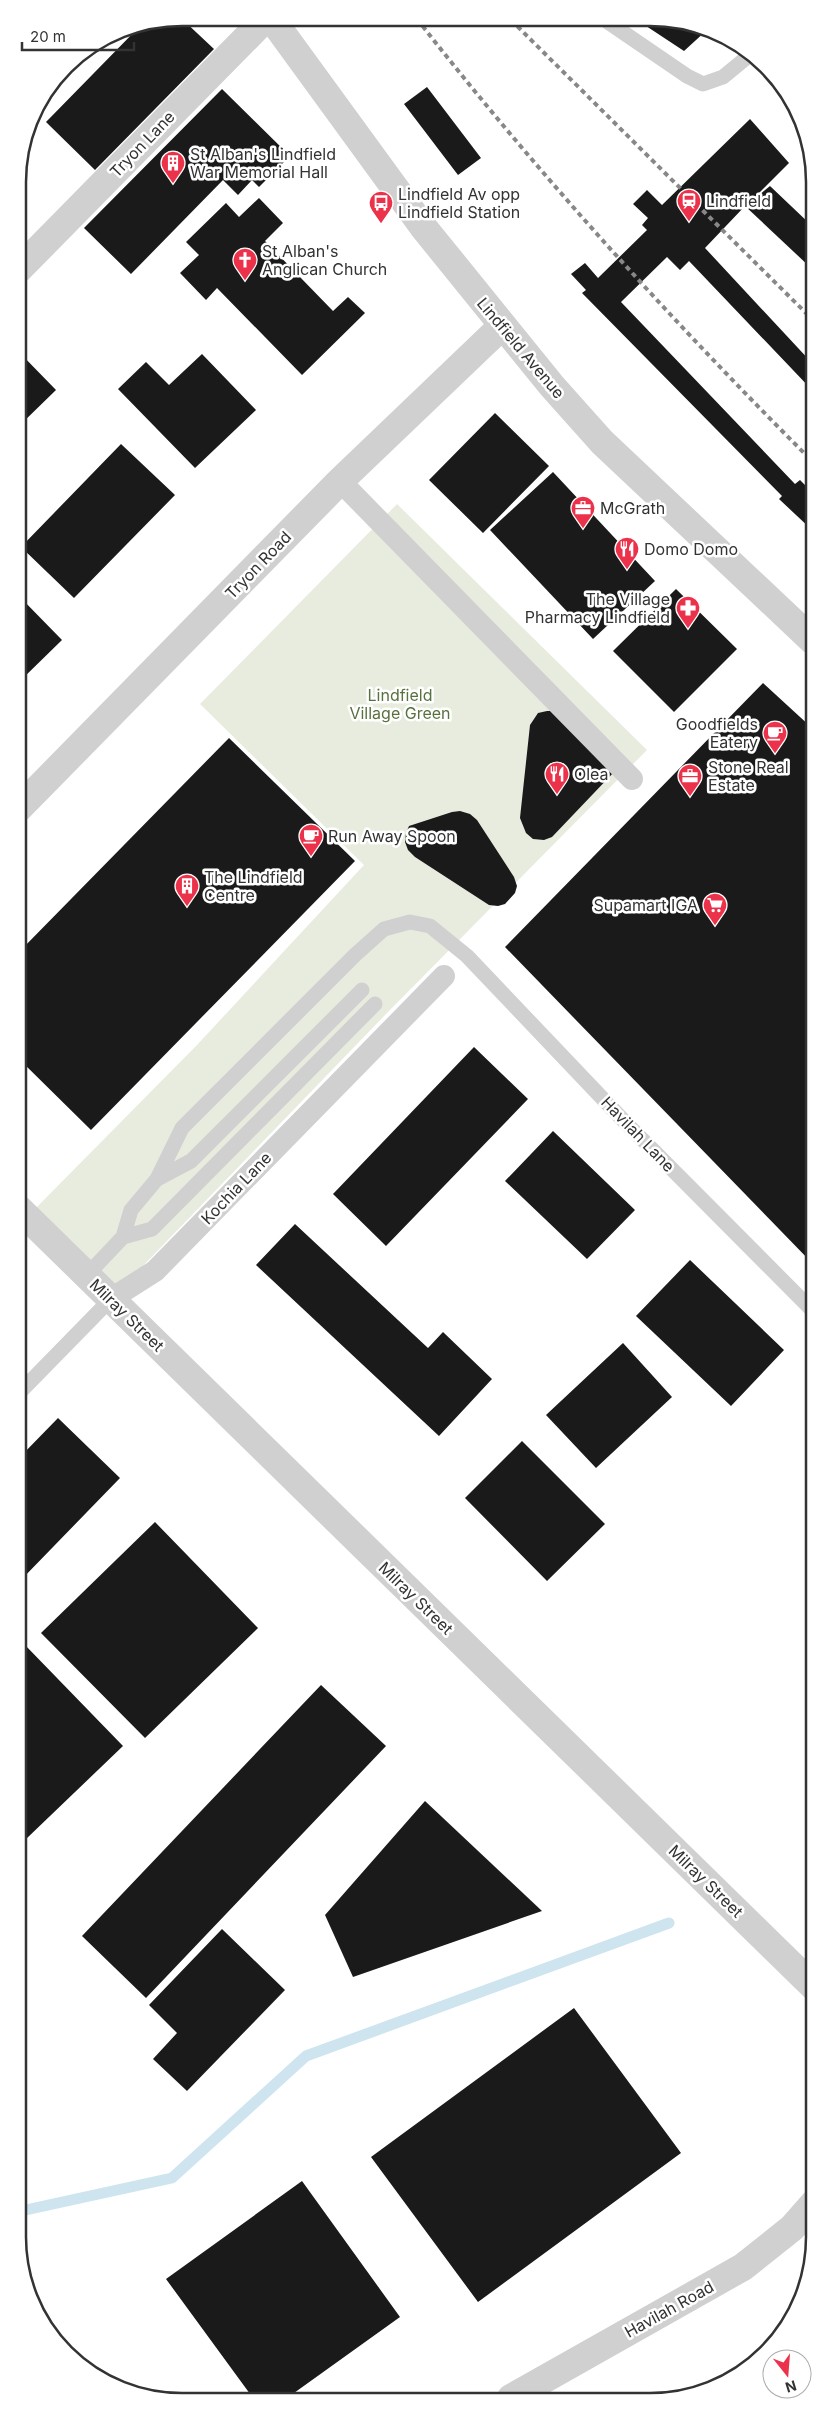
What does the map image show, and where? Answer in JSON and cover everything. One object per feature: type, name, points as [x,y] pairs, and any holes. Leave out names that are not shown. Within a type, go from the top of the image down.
[{"type":"street","name":"Tryon Lane","points":[[27,261],[257,27]]},
{"type":"street","name":"Lindfield Avenue","points":[[277,27],[424,228],[502,326],[602,442],[806,634]]},
{"type":"street","name":"Tryon Road","points":[[27,800],[340,482],[502,326]]},
{"type":"street","points":[[340,482],[632,779]]},
{"type":"street","name":"Kochia Lane","points":[[112,1299],[155,1271],[444,976]]},
{"type":"street","name":"Milray Street","points":[[26,1216],[805,1978]]},
{"type":"street","name":"Havilah Road","points":[[520,2393],[743,2267],[792,2228],[805,2213]]},
{"type":"lane","points":[[614,26],[686,76],[703,84],[723,78],[745,59]]},
{"type":"lane","name":"Havilah Lane","points":[[157,1179],[182,1128],[355,955],[384,930],[410,922],[430,926],[467,956],[624,1121],[805,1303]]},
{"type":"lane","points":[[87,1275],[123,1237],[131,1210],[157,1179],[191,1160],[362,990]]},
{"type":"lane","points":[[123,1237],[152,1229],[375,1004]]},
{"type":"lane","name":"Kochia Lane","points":[[26,1386],[112,1299]]},
{"type":"green space","name":"Lindfield Village Green","points":[[397,504],[647,750],[386,1014],[111,1299],[27,1217],[197,1045],[364,865],[200,704]]},
{"type":"building","points":[[646,26],[680,29],[701,35],[684,51]]},
{"type":"building","points":[[191,27],[214,49],[95,170],[46,122],[131,35],[152,29]]},
{"type":"building","points":[[427,87],[481,158],[458,175],[404,104]]},
{"type":"building","name":"St Alban's Lindfield War Memorial Hall","points":[[222,89],[290,156],[259,187],[252,180],[238,195],[223,180],[131,274],[84,228]]},
{"type":"building","points":[[750,119],[789,163],[748,204],[770,186],[806,220],[806,263],[745,206],[705,248],[806,356],[806,384],[689,261],[680,270],[667,257],[621,302],[795,484],[800,480],[806,486],[806,524],[779,499],[782,496],[582,293],[586,290],[571,274],[585,263],[598,278],[647,230],[642,225],[648,218],[633,204],[647,190],[662,205]]},
{"type":"building","name":"St Alban's Anglican Church","points":[[259,198],[283,223],[265,241],[333,311],[348,297],[365,313],[302,375],[217,288],[206,300],[180,273],[199,255],[186,242],[226,203],[239,217]]},
{"type":"building","points":[[202,354],[256,410],[195,468],[118,389],[146,362],[169,385]]},
{"type":"building","points":[[27,360],[56,390],[27,418]]},
{"type":"building","points":[[495,413],[549,466],[483,533],[429,480]]},
{"type":"building","points":[[121,444],[175,495],[74,598],[27,553],[27,541]]},
{"type":"building","points":[[553,472],[655,581],[593,639],[490,530]]},
{"type":"building","points":[[676,589],[737,649],[674,712],[613,651]]},
{"type":"building","points":[[27,604],[62,640],[27,674]]},
{"type":"building","points":[[763,683],[806,722],[805,1256],[505,947]]},
{"type":"building","name":"Olea","points":[[555,711],[614,772],[552,837],[544,840],[533,839],[526,833],[520,818],[530,725],[538,713]]},
{"type":"building","name":"The Lindfield Centre","points":[[229,738],[355,861],[91,1130],[27,1066],[27,944]]},
{"type":"building","points":[[460,811],[470,814],[477,820],[514,877],[517,886],[515,893],[505,904],[498,906],[489,905],[415,857],[408,850],[405,842],[409,826]]},
{"type":"building","points":[[474,1047],[528,1099],[386,1246],[333,1194]]},
{"type":"building","points":[[553,1131],[635,1210],[587,1259],[505,1181]]},
{"type":"building","points":[[295,1224],[428,1348],[443,1332],[492,1379],[439,1436],[256,1265]]},
{"type":"building","points":[[690,1260],[784,1350],[731,1406],[636,1316]]},
{"type":"building","points":[[623,1343],[672,1397],[596,1468],[546,1415]]},
{"type":"building","points":[[58,1418],[120,1478],[26,1574],[26,1450]]},
{"type":"building","points":[[522,1441],[605,1524],[547,1581],[465,1498]]},
{"type":"building","points":[[155,1522],[258,1628],[145,1738],[41,1633]]},
{"type":"building","points":[[26,1646],[123,1746],[26,1839]]},
{"type":"building","points":[[321,1685],[386,1746],[146,1998],[82,1936]]},
{"type":"building","points":[[425,1801],[542,1911],[353,1977],[325,1915]]},
{"type":"building","points":[[222,1929],[285,1990],[187,2091],[153,2059],[177,2033],[149,2005]]},
{"type":"building","points":[[574,2008],[681,2153],[478,2302],[371,2157]]},
{"type":"building","points":[[302,2181],[400,2317],[294,2393],[249,2393],[166,2279]]},
{"type":"waterway","points":[[26,2210],[172,2178],[306,2056],[669,1923]]},
{"type":"railway","points":[[423,26],[510,134],[608,246],[708,355],[806,455]]},
{"type":"railway","points":[[517,26],[806,313]]},
{"type":"place","name":"St Alban's Lindfield War Memorial Hall","points":[[173,184]]},
{"type":"place","name":"Lindfield","points":[[689,222]]},
{"type":"place","name":"Lindfield Av opp Lindfield Station","points":[[381,224]]},
{"type":"place","name":"St Alban's Anglican Church","points":[[245,281]]},
{"type":"place","name":"McGrath","points":[[583,529]]},
{"type":"place","name":"Domo Domo","points":[[627,570]]},
{"type":"place","name":"The Village Pharmacy Lindfield","points":[[688,629]]},
{"type":"place","name":"Goodfields Eatery","points":[[775,754]]},
{"type":"place","name":"Olea","points":[[557,795]]},
{"type":"place","name":"Stone Real Estate","points":[[690,797]]},
{"type":"place","name":"Run Away Spoon","points":[[311,857]]},
{"type":"place","name":"The Lindfield Centre","points":[[187,907]]},
{"type":"place","name":"Supamart IGA","points":[[715,926]]}]
